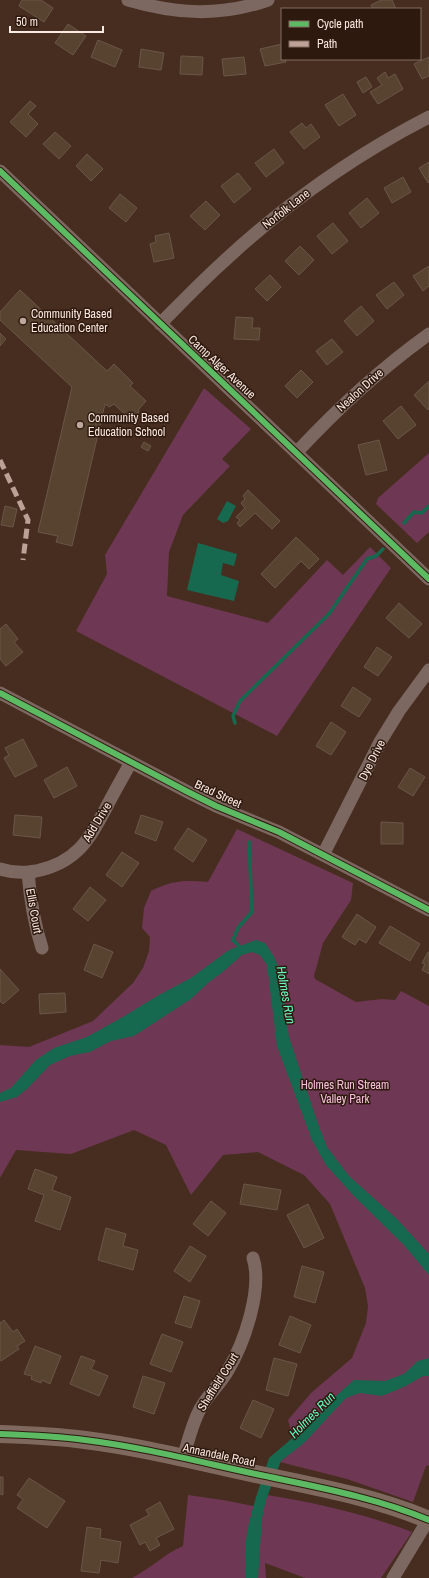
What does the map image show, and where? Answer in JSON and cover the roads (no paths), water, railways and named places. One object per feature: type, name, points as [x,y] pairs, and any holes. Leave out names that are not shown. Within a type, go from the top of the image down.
[{"type":"main road","name":"Annandale Road","points":[[0,1434],[83,1439],[183,1458],[344,1493],[384,1504],[428,1520]]},
{"type":"street","points":[[128,0],[148,6],[176,11],[204,12],[228,11],[268,0]]},
{"type":"street","name":"Norfolk Lane","points":[[160,324],[220,264],[261,228],[304,194],[347,164],[429,117]]},
{"type":"street","name":"Camp Alger Avenue","points":[[0,171],[429,579]]},
{"type":"street","name":"Nealon Drive","points":[[296,453],[328,418],[361,388],[399,355],[429,334]]},
{"type":"street","name":"Dye Drive","points":[[323,855],[380,742],[398,711],[429,670]]},
{"type":"street","name":"Brad Street","points":[[0,693],[216,806],[279,832],[429,910]]},
{"type":"street","name":"Add Drive","points":[[0,869],[17,873],[28,872],[44,869],[58,864],[71,856],[84,845],[91,836],[131,762]]},
{"type":"street","name":"Ellis Court","points":[[28,872],[30,901],[42,948]]},
{"type":"street","name":"Sheffield Court","points":[[183,1458],[193,1425],[200,1409],[226,1374],[240,1344],[255,1296],[257,1280],[253,1258]]},
{"type":"street","points":[[393,1578],[428,1520]]},
{"type":"waterway","points":[[404,523],[414,512],[422,513],[429,506]]},
{"type":"waterway","points":[[235,723],[233,716],[240,701],[329,614],[367,559],[376,556],[383,549]]},
{"type":"waterway","points":[[239,946],[233,940],[238,928],[252,912],[249,842]]},
{"type":"place","name":"Community Based Education Center","points":[[23,321]]},
{"type":"place","name":"Community Based Education School","points":[[80,425]]},
{"type":"water label","name":"Holmes Run","points":[[286,995]]},
{"type":"water label","name":"Holmes Run","points":[[312,1415]]},
{"type":"park label","name":"Holmes Run Stream Valley Park","points":[[345,1092]]}]
